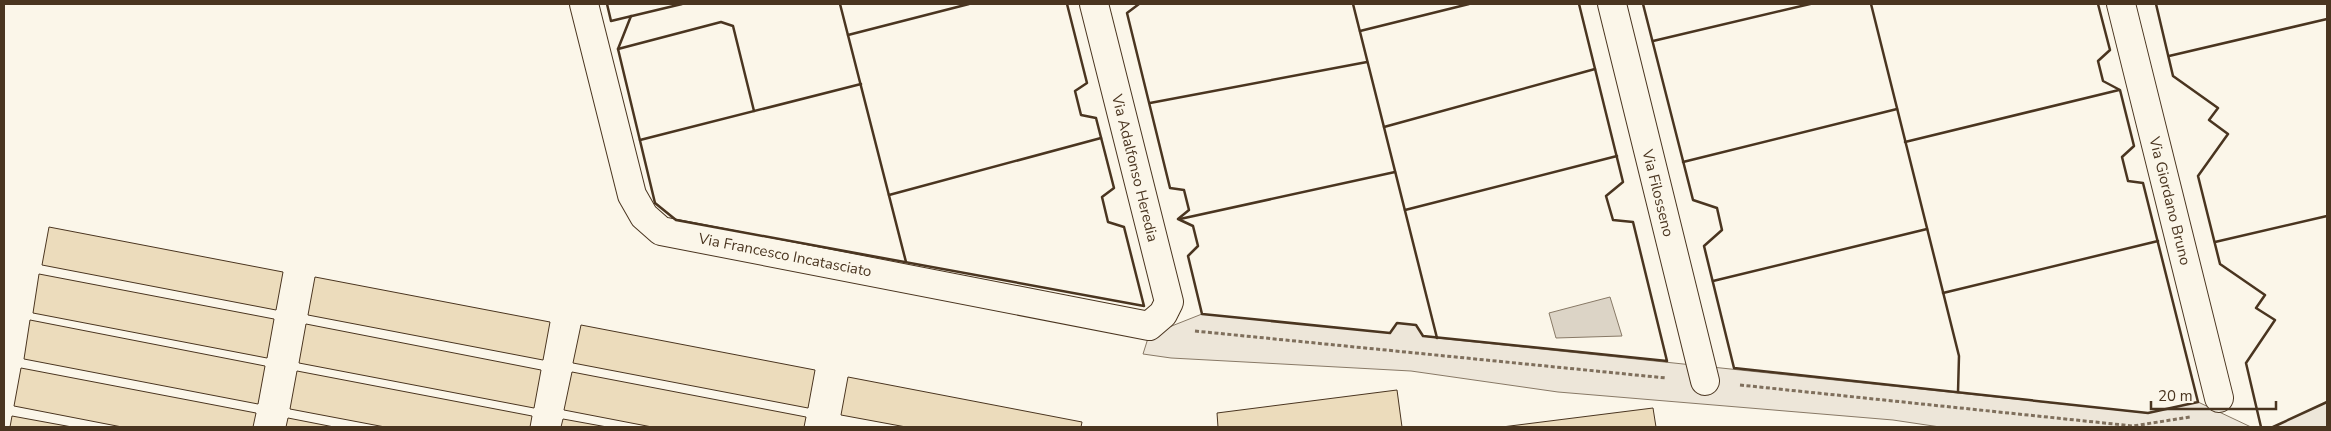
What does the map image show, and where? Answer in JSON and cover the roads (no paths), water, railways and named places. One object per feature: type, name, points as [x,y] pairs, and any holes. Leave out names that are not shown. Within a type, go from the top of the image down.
[{"type":"street","name":"Via Francesco Incatasciato","points":[[584,4],[632,195],[644,216],[661,231],[1149,326]]},
{"type":"street","name":"Via Adalfonso Heredia","points":[[1094,4],[1169,302],[1163,314],[1149,326]]},
{"type":"street","name":"Via Filosseno","points":[[1612,4],[1705,381]]},
{"type":"street","name":"Via Giordano Bruno","points":[[2122,4],[2219,398]]}]
